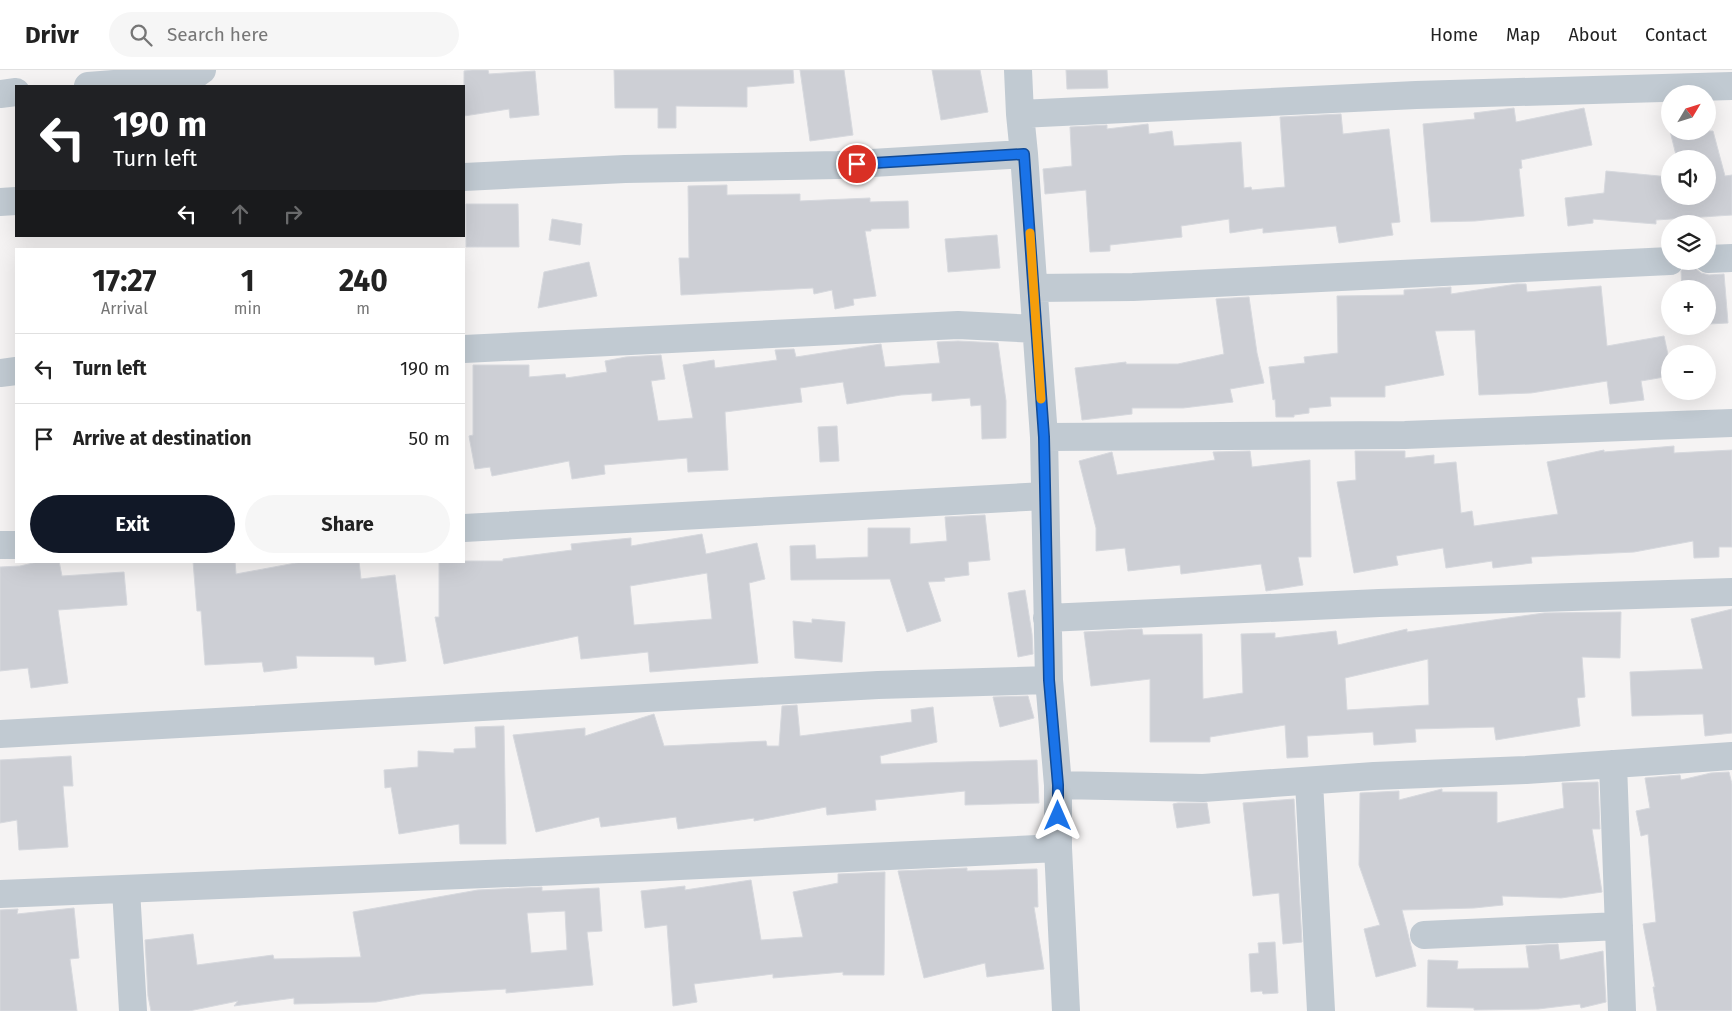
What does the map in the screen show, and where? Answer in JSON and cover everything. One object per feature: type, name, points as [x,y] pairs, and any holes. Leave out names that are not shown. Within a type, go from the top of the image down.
[{"type":"street","points":[[101,85],[191,78],[202,70]]},
{"type":"street","points":[[1018,70],[1044,437],[1049,680],[1058,785],[1058,848],[1066,1011]]},
{"type":"street","points":[[1020,114],[1416,95],[1732,86]]},
{"type":"street","points":[[0,94],[15,92]]},
{"type":"street","points":[[465,178],[625,169],[838,165],[1024,154]]},
{"type":"street","points":[[0,202],[15,202]]},
{"type":"street","points":[[1716,259],[1732,258]]},
{"type":"street","points":[[1034,288],[1143,286],[1661,261]]},
{"type":"street","points":[[465,349],[958,325],[1036,329]]},
{"type":"street","points":[[0,373],[15,371]]},
{"type":"street","points":[[1044,437],[1405,435],[1732,423]]},
{"type":"street","points":[[465,528],[1045,496]]},
{"type":"street","points":[[0,545],[15,545]]},
{"type":"street","points":[[1047,618],[1379,603],[1732,592]]},
{"type":"street","points":[[0,734],[878,684],[1049,680]]},
{"type":"street","points":[[1058,785],[1203,788],[1374,776],[1526,770],[1732,756]]},
{"type":"street","points":[[1613,764],[1622,1011]]},
{"type":"street","points":[[1308,782],[1321,1011]]},
{"type":"street","points":[[0,894],[638,868],[1058,848]]},
{"type":"street","points":[[126,889],[133,1011]]},
{"type":"street","points":[[1424,935],[1619,926]]},
{"type":"building","points":[[488,70],[489,74],[535,71],[539,115],[510,118],[509,109],[465,116],[464,71]]},
{"type":"building","points":[[614,70],[793,70],[794,83],[747,87],[747,107],[676,106],[676,128],[658,128],[658,108],[615,108]]},
{"type":"building","points":[[800,70],[844,70],[853,135],[810,141]]},
{"type":"building","points":[[932,70],[980,70],[988,112],[941,120]]},
{"type":"building","points":[[1066,70],[1107,70],[1108,88],[1067,89]]},
{"type":"building","points":[[1514,108],[1516,122],[1584,108],[1592,145],[1521,160],[1522,168],[1519,169],[1524,216],[1475,221],[1431,222],[1423,124],[1475,119],[1474,113]]},
{"type":"building","points":[[1341,114],[1343,134],[1389,129],[1400,222],[1391,223],[1393,235],[1339,243],[1336,226],[1263,233],[1263,228],[1230,233],[1229,219],[1181,226],[1182,237],[1110,245],[1110,251],[1090,252],[1086,190],[1045,194],[1043,169],[1072,166],[1070,127],[1107,125],[1107,129],[1148,124],[1149,134],[1172,131],[1174,146],[1241,142],[1244,188],[1251,187],[1252,190],[1285,187],[1280,117]]},
{"type":"building","points":[[1672,140],[1715,140],[1725,176],[1732,175],[1732,215],[1661,215],[1661,220],[1656,220],[1656,224],[1593,219],[1593,223],[1568,226],[1565,198],[1604,193],[1606,171],[1661,176],[1661,205],[1716,205],[1716,150],[1675,150]]},
{"type":"building","points":[[727,185],[727,195],[800,194],[800,201],[870,198],[870,202],[908,201],[909,228],[871,229],[871,231],[865,231],[876,296],[853,299],[854,305],[835,309],[832,290],[814,294],[813,288],[681,295],[679,258],[689,258],[688,186]]},
{"type":"building","points":[[466,204],[518,204],[519,247],[466,247]]},
{"type":"building","points":[[552,219],[582,224],[580,245],[549,240]]},
{"type":"building","points":[[997,235],[1000,268],[948,272],[945,239]]},
{"type":"building","points":[[589,262],[597,296],[538,308],[544,272]]},
{"type":"building","points":[[1697,270],[1709,275],[1724,274],[1728,323],[1716,324],[1716,280],[1682,280],[1681,271]]},
{"type":"building","points":[[1517,284],[1526,284],[1527,292],[1601,286],[1607,346],[1664,336],[1666,345],[1661,345],[1661,378],[1641,381],[1644,400],[1610,404],[1607,381],[1531,393],[1479,395],[1475,330],[1435,331],[1444,375],[1385,386],[1385,397],[1330,397],[1331,406],[1309,408],[1309,413],[1294,415],[1294,417],[1276,417],[1275,399],[1273,400],[1269,367],[1305,363],[1304,357],[1338,353],[1337,296],[1404,295],[1404,290],[1451,287],[1451,294]]},
{"type":"building","points":[[1249,297],[1257,353],[1264,383],[1230,389],[1233,402],[1183,408],[1132,408],[1132,414],[1082,420],[1075,368],[1126,362],[1126,364],[1178,364],[1224,354],[1216,299]]},
{"type":"building","points":[[937,342],[998,343],[1006,401],[1006,438],[982,439],[981,405],[971,406],[970,398],[932,401],[932,393],[901,395],[847,404],[843,382],[800,388],[802,402],[725,412],[728,470],[688,472],[687,458],[604,465],[605,474],[572,479],[569,461],[492,476],[490,467],[475,469],[469,436],[473,435],[473,365],[529,365],[529,377],[565,374],[566,378],[607,372],[605,361],[626,357],[661,355],[665,379],[651,381],[658,421],[693,418],[683,365],[714,360],[715,368],[777,360],[775,350],[794,349],[796,357],[881,344],[885,367],[940,363]]},
{"type":"building","points":[[837,426],[839,461],[820,462],[818,427]]},
{"type":"building","points":[[1674,446],[1674,453],[1732,450],[1732,547],[1719,547],[1719,557],[1694,558],[1693,541],[1634,552],[1531,557],[1532,563],[1493,568],[1492,561],[1446,568],[1443,548],[1396,556],[1398,565],[1354,573],[1337,482],[1356,480],[1355,451],[1405,451],[1405,458],[1434,455],[1434,464],[1456,462],[1461,513],[1472,511],[1474,526],[1558,514],[1547,462],[1604,450],[1604,452]]},
{"type":"building","points":[[1250,451],[1252,467],[1310,460],[1311,557],[1298,557],[1303,585],[1266,591],[1261,564],[1181,574],[1180,565],[1128,571],[1125,548],[1096,551],[1096,528],[1079,461],[1112,452],[1117,475],[1215,460],[1213,452]]},
{"type":"building","points":[[985,515],[990,560],[968,562],[969,575],[944,578],[945,581],[928,582],[941,621],[907,632],[890,579],[791,580],[790,546],[815,545],[816,559],[868,557],[868,528],[910,528],[910,544],[947,541],[945,517]]},
{"type":"building","points":[[702,534],[706,554],[757,543],[765,579],[749,583],[758,663],[650,672],[648,652],[581,659],[578,636],[444,664],[435,617],[439,617],[439,563],[503,561],[503,559],[572,550],[571,544],[631,538],[631,546]],"holes":[[[707,573],[712,619],[634,625],[630,586]]]},
{"type":"building","points":[[33,563],[59,563],[62,576],[124,572],[127,605],[58,610],[68,683],[31,688],[28,668],[0,671],[0,567]]},
{"type":"building","points":[[193,563],[235,563],[236,574],[296,563],[359,563],[361,579],[395,575],[406,661],[375,665],[374,657],[296,656],[297,668],[264,672],[262,662],[205,665],[201,611],[197,611]]},
{"type":"building","points":[[1025,590],[1033,654],[1018,657],[1008,593]]},
{"type":"building","points":[[1732,609],[1732,733],[1705,736],[1703,714],[1632,716],[1630,672],[1703,669],[1691,619]]},
{"type":"building","points":[[1621,612],[1620,658],[1582,657],[1585,697],[1577,698],[1580,726],[1496,740],[1494,727],[1415,729],[1416,742],[1374,745],[1373,732],[1307,736],[1308,757],[1287,758],[1285,725],[1210,737],[1210,742],[1150,742],[1150,679],[1091,686],[1084,632],[1142,629],[1143,635],[1202,634],[1203,699],[1243,693],[1241,634],[1275,633],[1275,638],[1336,631],[1338,645],[1407,629],[1407,632],[1544,613]],"holes":[[[1428,659],[1429,705],[1347,710],[1345,678]]]},
{"type":"building","points":[[812,619],[845,622],[842,662],[795,658],[793,621],[812,623]]},
{"type":"building","points":[[1028,696],[1034,718],[1000,727],[993,697]]},
{"type":"building","points":[[797,705],[800,736],[912,722],[911,710],[933,707],[937,742],[880,756],[881,764],[1037,760],[1039,803],[965,805],[965,791],[875,800],[876,810],[827,815],[826,807],[754,821],[754,818],[678,829],[676,817],[601,827],[599,817],[536,832],[513,735],[585,728],[585,736],[654,714],[664,746],[766,741],[767,746],[779,746],[782,706]]},
{"type":"building","points":[[504,726],[506,844],[460,844],[459,824],[399,834],[391,787],[385,788],[384,770],[418,767],[418,751],[454,753],[454,749],[476,748],[475,727]]},
{"type":"building","points":[[71,756],[73,786],[63,786],[68,847],[19,850],[17,820],[0,823],[0,760]]},
{"type":"building","points":[[1729,772],[1732,784],[1732,1011],[1657,1011],[1653,987],[1655,987],[1643,924],[1656,922],[1648,834],[1641,836],[1636,811],[1650,808],[1645,778],[1680,775],[1681,780],[1711,773]]},
{"type":"building","points":[[1598,782],[1600,829],[1592,829],[1602,892],[1561,898],[1502,896],[1503,905],[1474,908],[1402,910],[1416,966],[1376,977],[1364,929],[1380,925],[1359,865],[1360,793],[1399,791],[1399,800],[1442,789],[1442,792],[1497,792],[1497,823],[1564,808],[1562,783]]},
{"type":"building","points":[[1294,799],[1302,942],[1283,944],[1279,893],[1253,896],[1243,803]]},
{"type":"building","points":[[1207,803],[1210,823],[1177,828],[1173,804]]},
{"type":"building","points":[[967,868],[967,871],[1037,869],[1038,907],[1034,907],[1044,969],[987,977],[985,963],[924,978],[898,871]]},
{"type":"building","points":[[885,872],[884,975],[843,975],[843,972],[773,978],[773,974],[694,984],[697,1002],[673,1006],[667,925],[645,928],[641,891],[685,886],[685,890],[751,880],[761,940],[803,937],[793,892],[838,883],[838,874]]},
{"type":"building","points":[[542,887],[542,891],[599,888],[602,931],[587,932],[593,985],[506,993],[506,989],[421,994],[376,1002],[294,1004],[294,998],[234,1006],[238,1001],[189,1011],[151,1011],[148,996],[145,940],[193,934],[197,965],[273,955],[274,959],[361,957],[353,912],[478,890]],"holes":[[[565,911],[567,950],[531,953],[527,913]]]},
{"type":"building","points":[[74,908],[79,958],[70,959],[77,1011],[0,1011],[0,910],[18,909],[17,914]]},
{"type":"building","points":[[1275,942],[1278,993],[1263,994],[1262,991],[1251,992],[1249,954],[1259,953],[1258,943]]},
{"type":"building","points":[[1558,944],[1560,960],[1603,951],[1606,1002],[1581,1008],[1580,1004],[1538,1009],[1474,1010],[1474,1008],[1427,1007],[1428,960],[1458,961],[1457,969],[1529,968],[1526,946]]},
{"type":"slow traffic","points":[[1030,233],[1041,399]]},
{"type":"route","points":[[857,164],[1024,154],[1044,437],[1049,680],[1058,785],[1058,816]]}]
